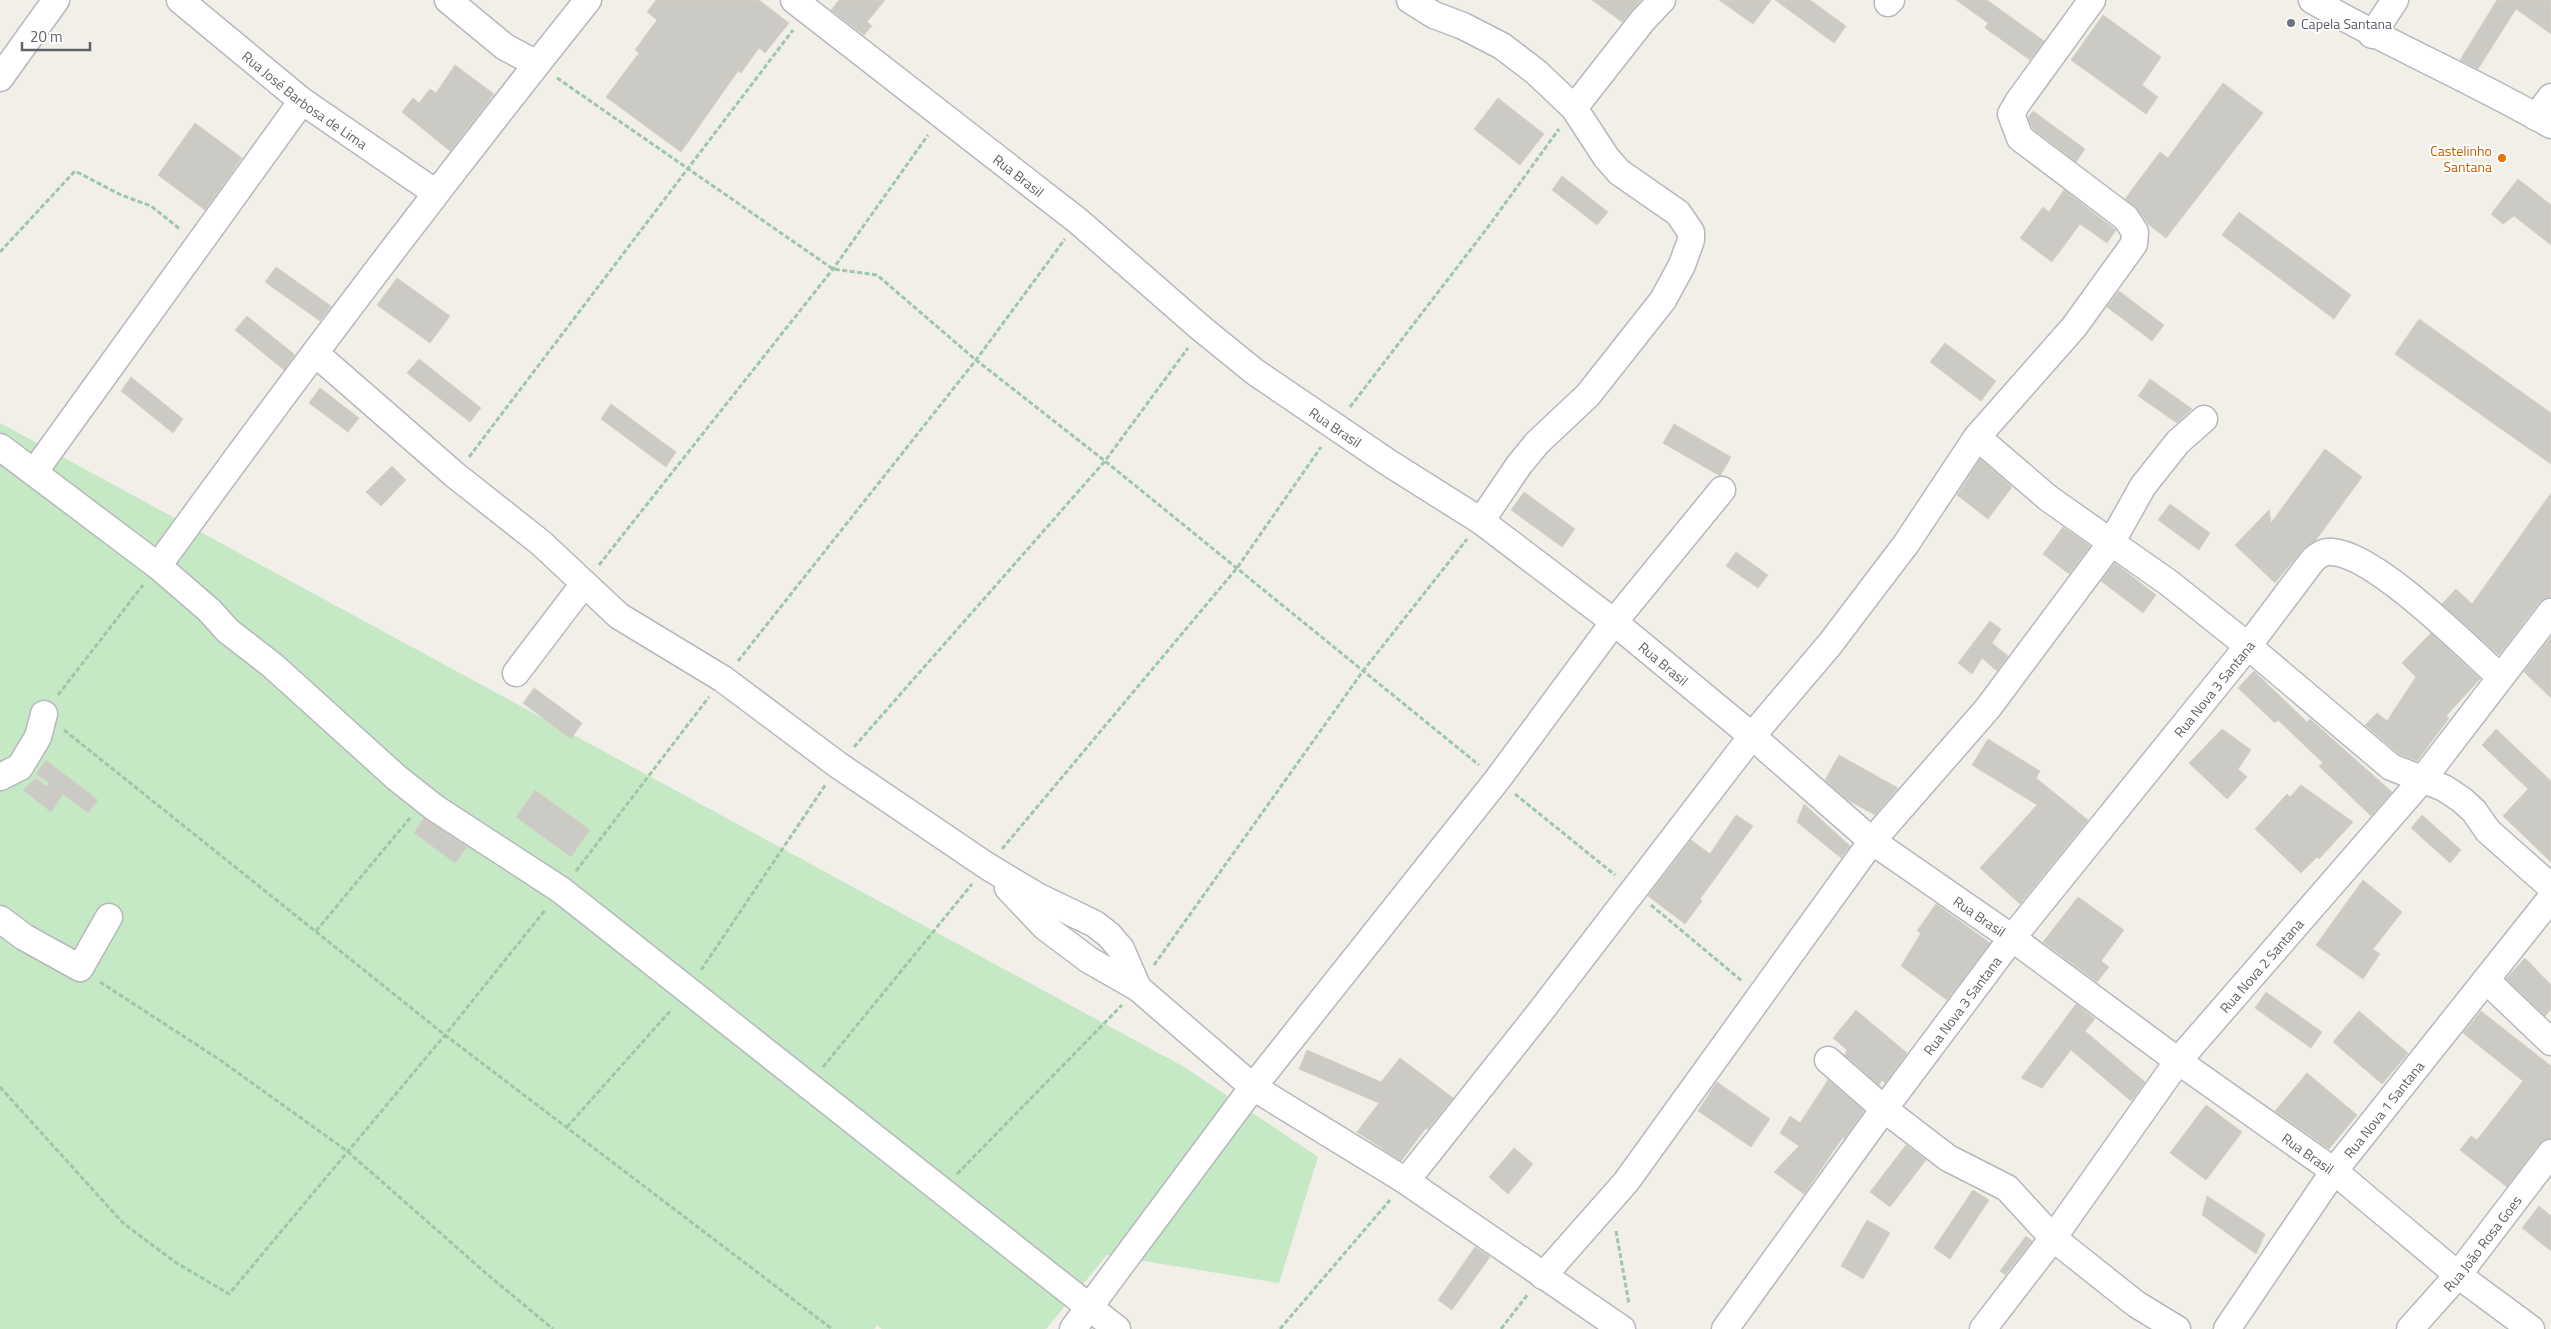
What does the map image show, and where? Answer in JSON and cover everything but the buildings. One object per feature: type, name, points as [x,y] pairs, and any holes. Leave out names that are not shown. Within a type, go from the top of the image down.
[{"type":"street","points":[[0,78],[56,0]]},
{"type":"street","name":"Rua José Barbosa de Lima","points":[[180,0],[302,101],[436,193]]},
{"type":"street","points":[[448,0],[505,47],[537,64]]},
{"type":"street","points":[[158,566],[436,193],[588,0]]},
{"type":"street","points":[[1410,0],[1434,15],[1463,26],[1502,46],[1536,72],[1574,108],[1618,172],[1678,214],[1690,232],[1691,240],[1682,265],[1663,300],[1588,394],[1531,451],[1481,521]]},
{"type":"street","points":[[1574,108],[1643,20],[1662,0]]},
{"type":"street","points":[[1406,1181],[1527,1030],[1632,890],[1752,736],[1830,644],[1906,544],[1977,437],[2074,327],[2134,244],[2135,232],[2126,218],[2020,138],[2011,114],[2092,0]]},
{"type":"street","points":[[2312,0],[2372,34],[2462,78],[2546,113]]},
{"type":"street","points":[[2372,34],[2395,0]]},
{"type":"street","name":"Rua Brasil","points":[[806,4],[1078,220],[1202,330],[1255,372],[1389,463],[1481,521],[1614,622],[1752,736],[1872,841],[2012,938],[2178,1061],[2334,1171],[2458,1275],[2531,1329]]},
{"type":"street","points":[[34,471],[302,101]]},
{"type":"street","points":[[315,353],[455,475],[542,543],[584,585],[635,627],[723,680],[838,765],[987,866],[1037,896],[1095,924],[1109,935],[1121,949],[1138,988],[1253,1087],[1406,1181],[1542,1276],[1626,1320]]},
{"type":"street","points":[[1542,1276],[1610,1199],[1682,1106],[1872,841],[1988,708],[2111,543],[2143,486],[2178,442],[2204,418]]},
{"type":"street","points":[[1977,437],[2048,498],[2169,584],[2248,646],[2391,767],[2444,788],[2462,800],[2474,811],[2488,831],[2551,886]]},
{"type":"street","points":[[0,447],[158,566],[208,610],[228,631],[272,665],[396,778],[434,808],[561,890],[1117,1329]]},
{"type":"street","points":[[1073,1329],[1091,1308],[1253,1087],[1497,780],[1614,622],[1722,490]]},
{"type":"street","name":"Rua Nova 3 Santana","points":[[1725,1329],[1884,1109],[2012,938],[2248,646],[2302,572],[2320,554],[2331,551],[2343,554],[2407,593],[2500,677]]},
{"type":"street","points":[[516,673],[584,585]]},
{"type":"street","name":"Rua Nova 2 Santana","points":[[1983,1329],[2053,1238],[2178,1061],[2422,780],[2551,612]]},
{"type":"street","points":[[0,777],[20,767],[38,737],[44,714]]},
{"type":"street","name":"Rua Nova 1 Santana","points":[[2226,1329],[2334,1171],[2551,898]]},
{"type":"street","points":[[0,919],[24,937],[80,968],[109,917]]},
{"type":"street","points":[[2486,980],[2551,1042]]},
{"type":"street","points":[[1828,1060],[1884,1109],[1948,1158],[2007,1188],[2053,1238],[2136,1304],[2177,1329]]},
{"type":"street","name":"Rua João Rosa Goes","points":[[2410,1329],[2458,1275],[2551,1153]]},
{"type":"path","points":[[455,475],[688,166],[806,4]]},
{"type":"path","points":[[537,64],[688,166],[833,269],[876,275],[976,360],[1106,461],[1760,996]]},
{"type":"path","points":[[807,1086],[987,866],[1237,568],[1336,426],[1488,227],[1574,108]]},
{"type":"path","points":[[584,585],[833,269],[943,113]]},
{"type":"path","points":[[0,252],[75,171],[121,195],[151,206],[199,244]]},
{"type":"path","points":[[0,1087],[124,1223],[175,1262],[229,1294],[446,1035],[561,890],[723,680],[976,360],[1078,220]]},
{"type":"path","points":[[567,1127],[687,990],[838,765],[1106,461],[1202,330]]},
{"type":"path","points":[[941,1191],[1138,988],[1363,671],[1481,521]]},
{"type":"path","points":[[158,566],[44,714],[446,1035],[832,1329]]},
{"type":"path","points":[[316,931],[426,800]]},
{"type":"path","points":[[80,968],[220,1060],[347,1151],[488,1275],[554,1329]]},
{"type":"path","points":[[1280,1329],[1406,1181]]},
{"type":"path","points":[[1610,1199],[1626,1320]]},
{"type":"path","points":[[1501,1329],[1542,1276]]},
{"type":"green space","points":[[0,423],[1186,1068],[1318,1157],[1279,1283],[1107,1255],[1046,1329],[882,1329],[877,1325],[874,1329],[0,1329]]},
{"type":"place","name":"Capela Santana","points":[[2291,23]]},
{"type":"place","name":"Castelinho Santana","points":[[2502,158]]}]
